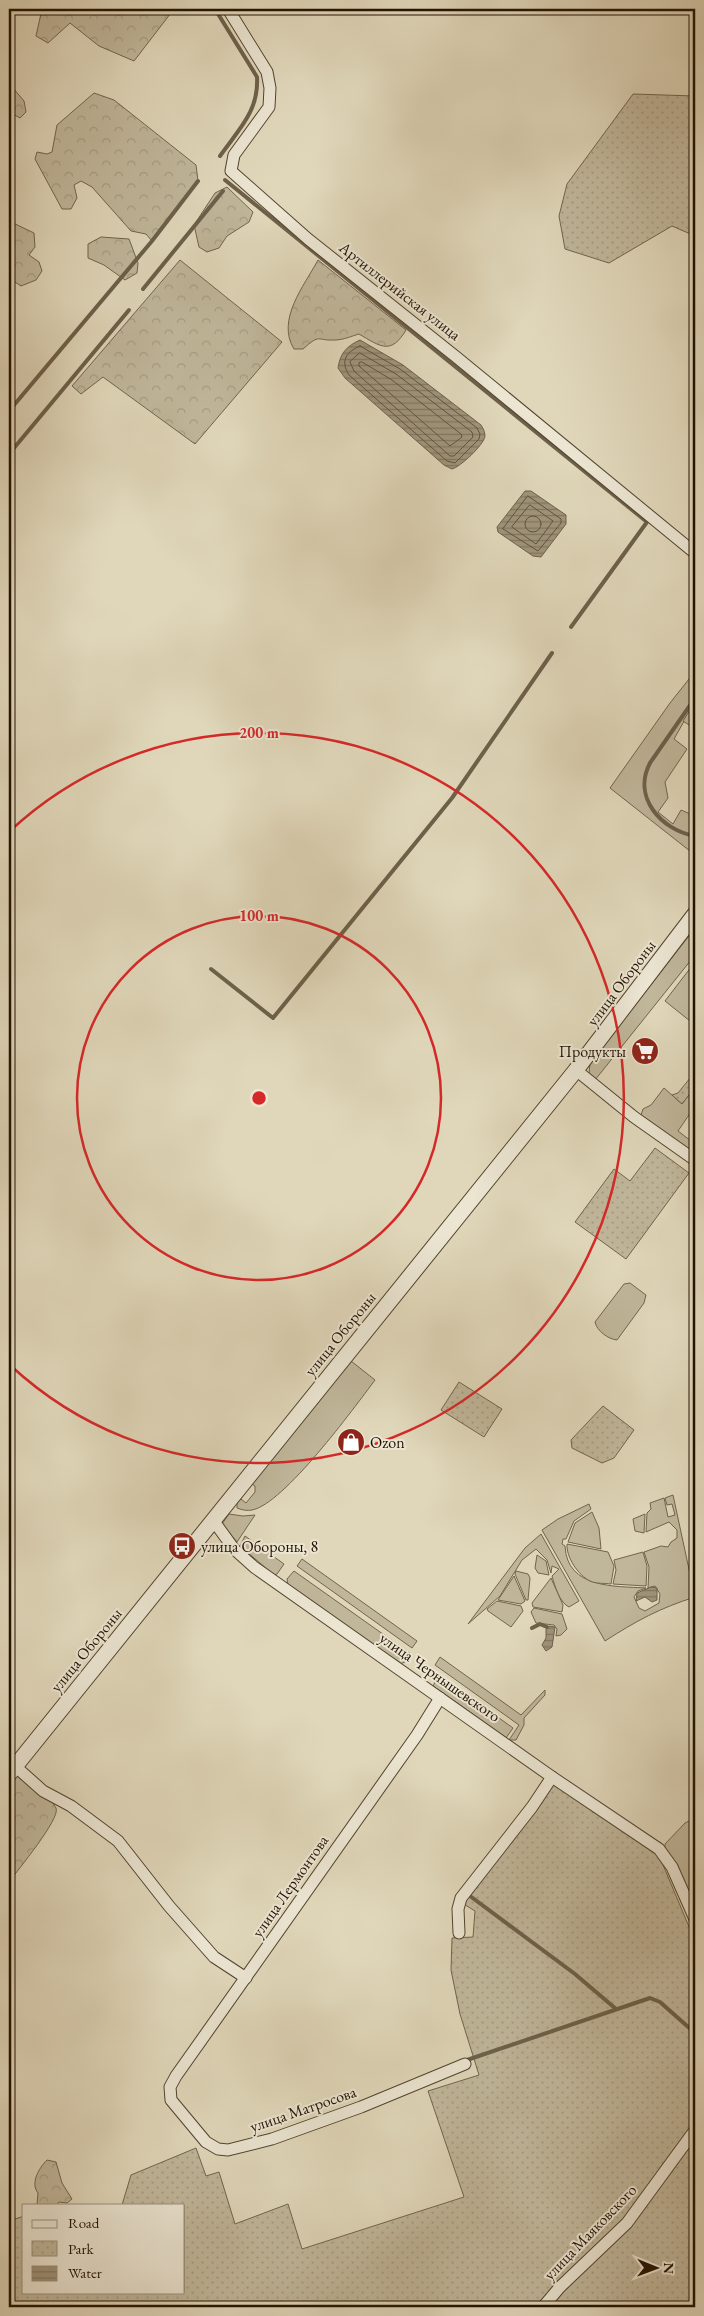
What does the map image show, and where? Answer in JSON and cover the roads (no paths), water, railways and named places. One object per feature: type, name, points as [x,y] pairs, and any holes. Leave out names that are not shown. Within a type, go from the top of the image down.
[{"type":"street","name":"Артиллерийская улица","points":[[228,9],[267,72],[270,88],[269,107],[234,156],[231,171],[308,239],[695,552]]},
{"type":"street","name":"улица Обороны","points":[[12,1770],[576,1070],[695,914]]},
{"type":"street","points":[[576,1070],[634,1117],[695,1160]]},
{"type":"street","name":"улица Чернышевского","points":[[213,1520],[234,1549],[254,1567],[552,1777],[659,1848],[672,1867],[695,1919]]},
{"type":"street","name":"улица Лермонтова","points":[[170,2094],[170,2087],[176,2076],[417,1735],[440,1698]]},
{"type":"street","points":[[12,1770],[43,1791],[71,1806],[118,1841],[169,1906],[214,1957],[246,1978]]},
{"type":"street","points":[[459,1933],[458,1909],[461,1898],[532,1807],[552,1777]]},
{"type":"street","name":"улица Матросова","points":[[170,2094],[180,2112],[206,2142],[218,2149],[228,2150],[272,2138],[361,2107],[464,2064]]},
{"type":"street","name":"улица Маяковского","points":[[542,2307],[627,2222],[646,2199],[695,2130]]},
{"type":"water","points":[[360,340],[403,365],[481,425],[485,436],[481,445],[456,467],[452,469],[444,465],[345,378],[338,368],[342,354],[351,345]]},
{"type":"water","points":[[525,491],[531,491],[566,515],[566,524],[541,557],[533,556],[498,532],[497,527]]},
{"type":"water","points":[[651,1587],[657,1588],[657,1600],[652,1602],[645,1597],[636,1601],[637,1593]]},
{"type":"water","points":[[549,1626],[555,1627],[552,1647],[546,1651],[542,1645],[546,1638],[546,1629]]},
{"type":"waterway","points":[[215,9],[257,77],[257,89],[251,110],[241,128],[220,156]]},
{"type":"waterway","points":[[225,180],[647,522],[571,627]]},
{"type":"waterway","points":[[9,411],[152,241],[198,181]]},
{"type":"waterway","points":[[143,289],[223,191]]},
{"type":"waterway","points":[[9,454],[129,310]]},
{"type":"waterway","points":[[211,969],[273,1018],[452,798],[552,653]]},
{"type":"waterway","points":[[693,701],[650,763],[645,776],[645,788],[647,799],[661,819],[671,827],[695,836]]},
{"type":"waterway","points":[[532,1628],[540,1624],[547,1627]]},
{"type":"waterway","points":[[470,1896],[575,1974],[616,2009]]},
{"type":"waterway","points":[[464,2061],[650,1998],[660,2002],[695,2033]]},
{"type":"place","name":"Продукты","points":[[645,1051]]},
{"type":"place","name":"Ozon","points":[[351,1442]]},
{"type":"place","name":"улица Обороны, 8","points":[[182,1546]]}]
